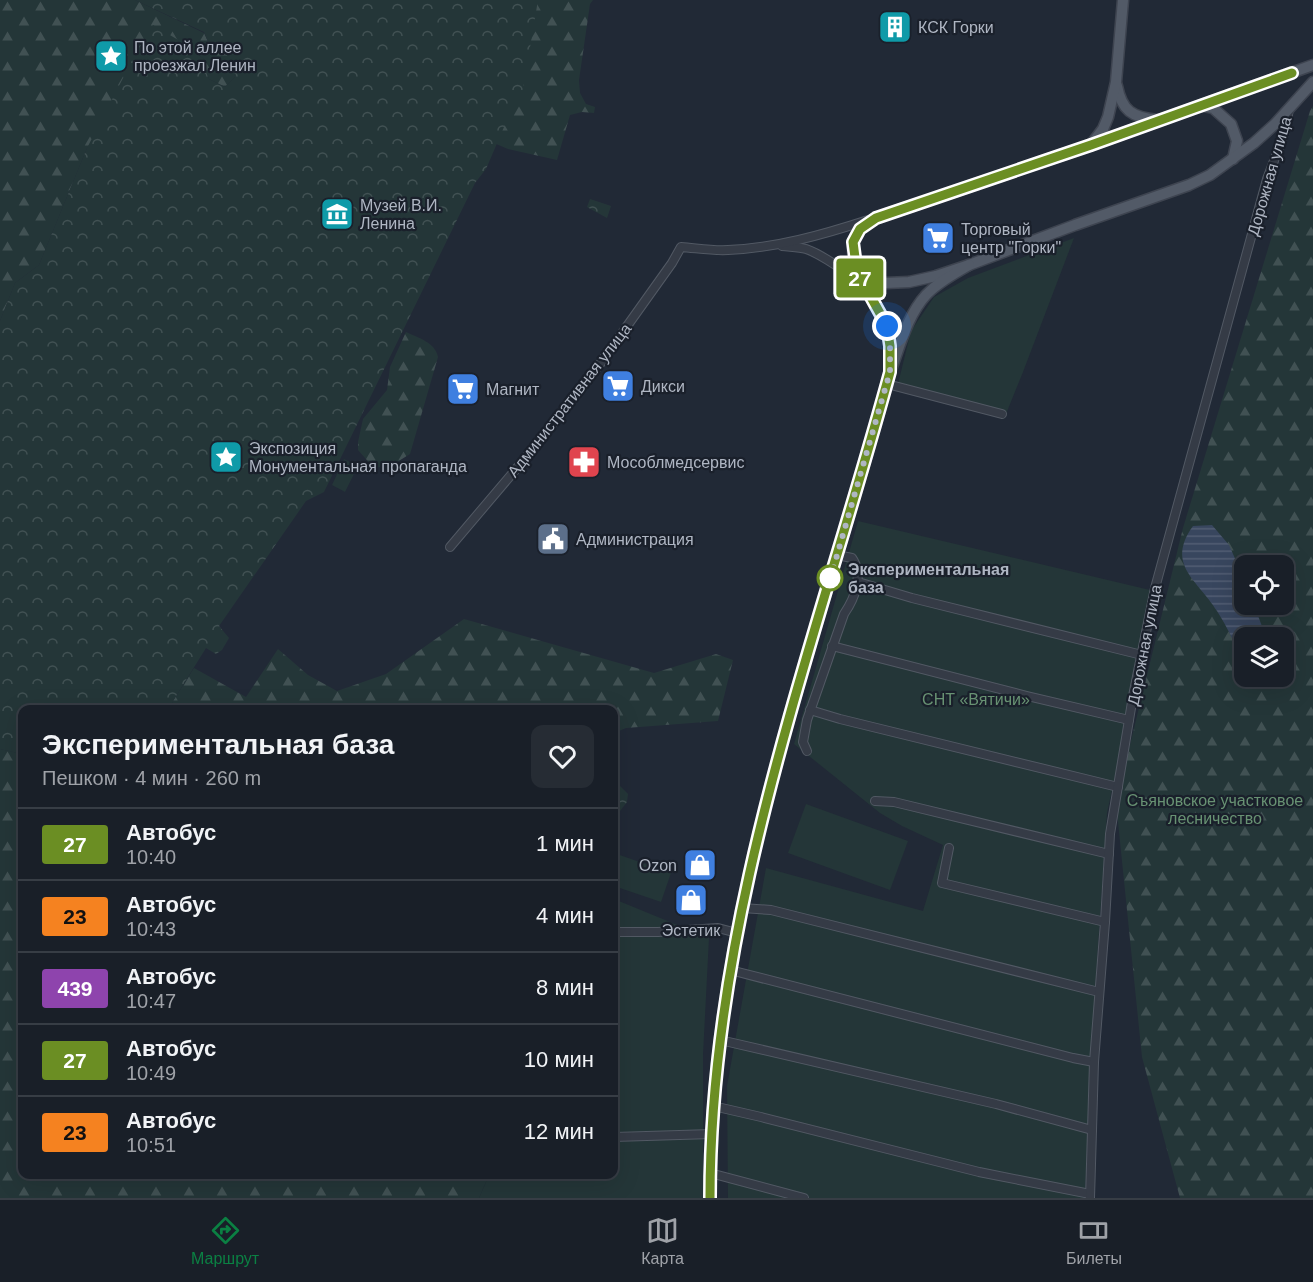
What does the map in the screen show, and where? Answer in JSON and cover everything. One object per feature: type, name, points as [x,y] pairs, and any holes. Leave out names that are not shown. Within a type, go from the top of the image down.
[{"type":"main road","points":[[1091,145],[1103,129],[1108,117],[1116,82],[1123,0]]},
{"type":"main road","points":[[890,372],[887,326],[861,279],[856,265],[853,242],[860,229],[876,218],[1203,106],[1313,65]]},
{"type":"main road","points":[[1116,82],[1118,95],[1127,110],[1144,119],[1160,121]]},
{"type":"main road","points":[[861,279],[886,283],[909,282],[936,276],[1210,175],[1275,124],[1313,82]]},
{"type":"main road","points":[[1203,106],[1214,108],[1231,124],[1237,141],[1233,159]]},
{"type":"main road","points":[[710,1198],[714,1106],[730,970],[754,849],[773,776],[890,372],[910,319],[926,296],[940,283],[969,265]]},
{"type":"street","name":"Дорожная улица","points":[[1090,1196],[1094,1062],[1108,854],[1129,720],[1155,588],[1268,179],[1285,132],[1289,108]]},
{"type":"street","points":[[773,245],[816,237],[876,218]]},
{"type":"street","points":[[773,245],[805,248],[822,256],[850,275],[861,279]]},
{"type":"street","name":"Административная улица","points":[[450,547],[533,449],[600,364],[681,247],[727,250],[773,245]]},
{"type":"street","points":[[887,384],[1002,414]]},
{"type":"street","points":[[807,751],[803,742],[810,710],[832,646],[858,582],[856,564],[852,558],[837,555]]},
{"type":"street","points":[[858,582],[912,598],[1142,655]]},
{"type":"street","points":[[832,646],[1049,702],[1129,720]]},
{"type":"street","points":[[810,710],[1118,788]]},
{"type":"street","points":[[875,801],[894,802],[1108,854]]},
{"type":"street","points":[[949,848],[942,883],[1105,922]]},
{"type":"street","points":[[742,908],[771,910],[1099,992]]},
{"type":"street","points":[[618,932],[718,928],[736,933]]},
{"type":"street","points":[[730,970],[1094,1062]]},
{"type":"street","points":[[720,1040],[996,1104],[1092,1130]]},
{"type":"street","points":[[714,1106],[979,1172],[1090,1196]]},
{"type":"street","points":[[618,1137],[712,1134]]},
{"type":"street","points":[[710,1173],[804,1198]]},
{"type":"green space","points":[[0,0],[135,0],[204,33],[209,44],[229,51],[235,77],[225,87],[209,79],[204,59],[195,52],[87,148],[39,265],[15,283],[0,321]]},
{"type":"green space","points":[[135,0],[538,0],[523,89],[486,169],[475,183],[324,492],[306,501],[219,626],[229,638],[222,650],[216,654],[206,648],[172,705],[18,705],[18,753],[0,749],[0,321],[15,283],[39,265],[87,148],[139,47],[153,25],[180,41],[186,56],[195,52],[204,59],[209,79],[225,87],[235,77],[228,51],[209,44],[204,32]]},
{"type":"green space","points":[[502,0],[593,0],[590,4],[579,80],[580,93],[586,104],[595,107],[594,113],[582,112],[570,115],[557,160],[508,149],[487,140]]},
{"type":"green space","name":"Съяновское участковое лесничество","points":[[1313,106],[1313,1198],[1180,1198],[1142,1057],[1116,802],[1183,528]]},
{"type":"green space","points":[[590,199],[611,206],[607,218],[587,207]]},
{"type":"green space","points":[[1074,238],[1004,419],[897,388],[911,331],[934,297],[968,278]]},
{"type":"green space","points":[[406,332],[430,344],[438,357],[410,454],[389,467],[373,467],[358,450],[363,419],[387,390],[390,367]]},
{"type":"green space","points":[[344,459],[358,466],[345,492],[332,485]]},
{"type":"green space","name":"СНТ «Вятичи»","points":[[858,521],[1150,590],[1126,725],[1107,813],[1090,1067],[1085,1198],[728,1198],[727,1086],[766,868],[923,911],[943,845],[880,813],[794,744]]},
{"type":"green space","points":[[464,619],[654,673],[716,654],[733,660],[718,721],[626,728],[618,731],[618,705],[172,705],[194,668],[246,697],[278,649],[308,675],[337,691],[386,674]]},
{"type":"green space","points":[[0,749],[18,753],[18,1179],[487,1179],[479,1198],[0,1198]]},
{"type":"green space","points":[[620,786],[628,794],[627,802],[620,811],[618,809]]},
{"type":"green space","points":[[806,804],[908,841],[890,890],[788,853]]},
{"type":"green space","points":[[618,854],[671,873],[661,902],[618,887]]},
{"type":"green space","points":[[618,901],[709,938],[703,1055],[703,1198],[479,1198],[487,1179],[618,1179]]},
{"type":"water","points":[[1212,525],[1229,545],[1234,556],[1234,615],[1258,615],[1262,627],[1234,627],[1234,643],[1221,617],[1187,571],[1183,562],[1182,551],[1185,540],[1193,526]]},
{"type":"bus line","name":"27","points":[[710,1198],[714,1100],[720,1032],[732,954],[754,849],[890,372],[887,326],[861,279],[856,265],[853,242],[860,229],[876,218],[1203,106],[1292,73]]},
{"type":"place","name":"КСК Горки","points":[[895,27]]},
{"type":"place","name":"По этой аллее проезжал Ленин","points":[[111,56]]},
{"type":"place","name":"Музей В.И. Ленина","points":[[337,214]]},
{"type":"place","name":"Торговый центр \"Горки\"","points":[[938,238]]},
{"type":"place","name":"Дикси","points":[[618,386]]},
{"type":"place","name":"Магнит","points":[[463,389]]},
{"type":"place","name":"Экспозиция Монументальная пропаганда","points":[[226,457]]},
{"type":"place","name":"Мособлмедсервис","points":[[584,462]]},
{"type":"place","name":"Администрация","points":[[553,539]]},
{"type":"place","name":"Экспериментальная база","points":[[830,578]]},
{"type":"place","name":"Ozon","points":[[700,865]]},
{"type":"place","name":"Эстетик","points":[[691,900]]},
{"type":"route","points":[[830,578],[829,583],[890,372],[887,326]]}]
